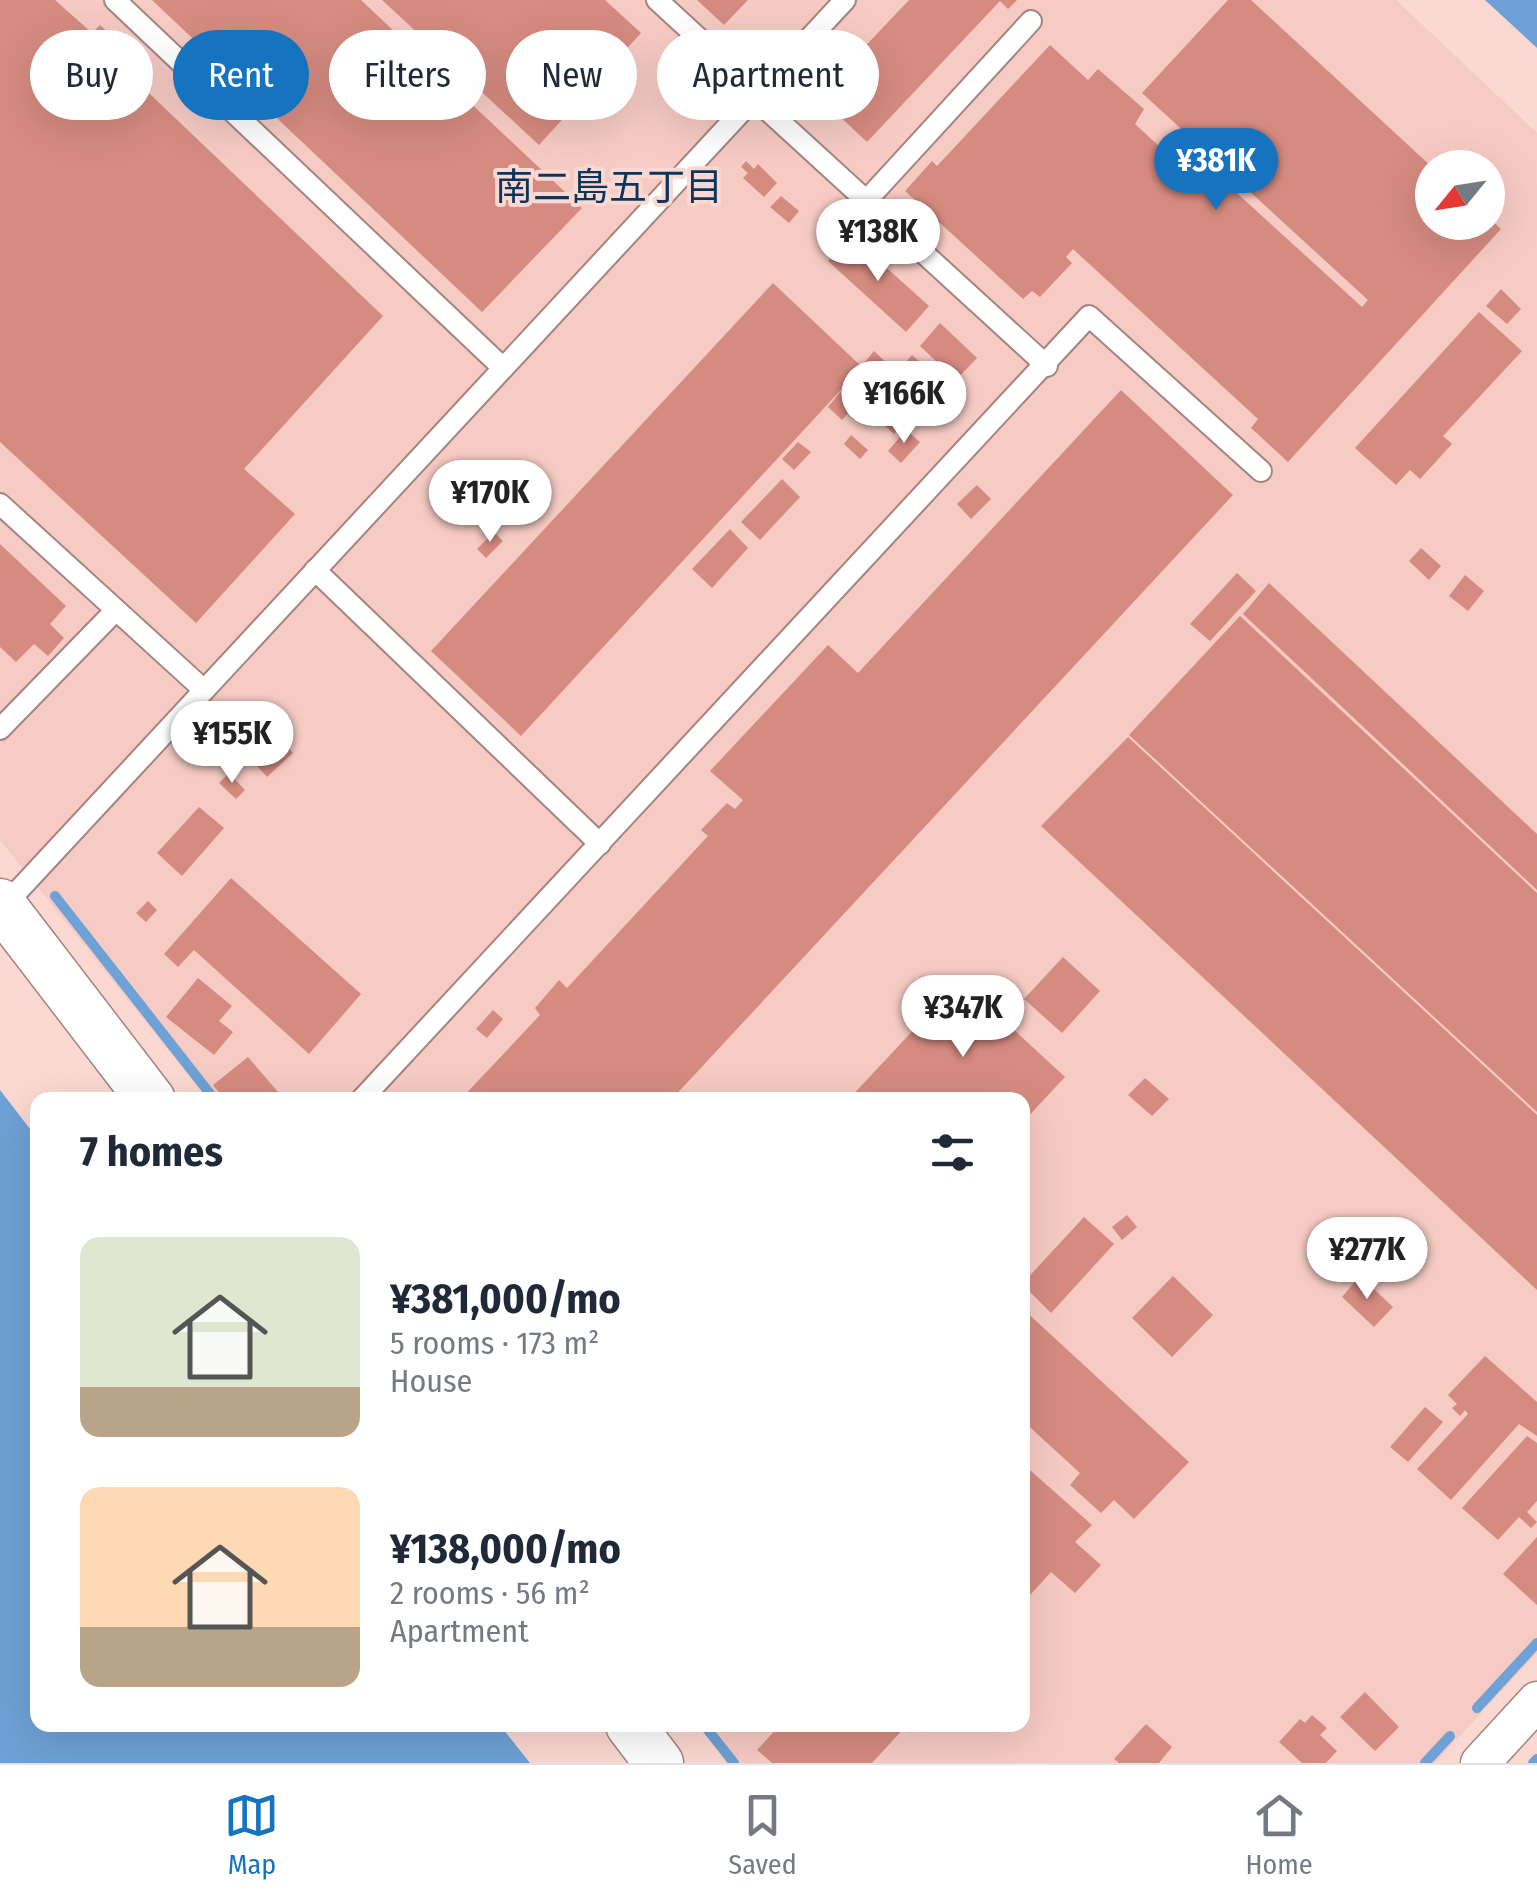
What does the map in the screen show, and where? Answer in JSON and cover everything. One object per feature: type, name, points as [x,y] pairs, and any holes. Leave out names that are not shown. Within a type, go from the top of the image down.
[{"type":"street","points":[[2,905],[145,1092]]},
{"type":"street","points":[[1480,1763],[1537,1702]]},
{"type":"street","points":[[635,1732],[659,1763]]},
{"type":"lane","points":[[115,0],[504,368]]},
{"type":"lane","points":[[657,0],[688,30]]},
{"type":"lane","points":[[817,30],[845,0]]},
{"type":"lane","points":[[866,200],[1031,21]]},
{"type":"lane","points":[[2,905],[734,120]]},
{"type":"lane","points":[[781,120],[1047,366]]},
{"type":"lane","points":[[368,1092],[1090,316],[1261,470]]},
{"type":"lane","points":[[0,504],[204,690]]},
{"type":"lane","points":[[315,570],[600,844]]},
{"type":"lane","points":[[0,729],[116,610]]},
{"type":"shaded area","points":[[0,0],[1396,0],[1537,133],[1537,1653],[1435,1763],[728,1763],[704,1732],[1030,1732],[1030,1092],[202,1092],[0,840]]},
{"type":"water","points":[[1485,0],[1537,0],[1537,48]]},
{"type":"water","points":[[0,1090],[30,1129],[30,1732],[506,1732],[530,1763],[0,1763]]},
{"type":"building","points":[[0,0],[55,0],[89,30],[30,30],[30,120],[153,120],[153,97],[383,316],[244,469],[295,514],[196,623],[0,442]]},
{"type":"building","points":[[152,0],[361,0],[393,30],[329,30],[329,120],[486,118],[582,208],[482,312],[279,120],[309,120],[309,30],[184,30]]},
{"type":"building","points":[[382,0],[605,0],[641,33],[637,37],[637,30],[506,30],[506,115],[486,96],[486,30],[414,30]]},
{"type":"building","points":[[697,0],[748,0],[724,25]]},
{"type":"building","points":[[909,0],[1017,0],[1008,9],[1000,1],[867,142],[844,120],[879,120],[879,32]]},
{"type":"building","points":[[1228,0],[1251,0],[1415,151],[1415,240],[1491,240],[1288,462],[1251,428],[1258,419],[1073,249],[1066,257],[1072,263],[1040,297],[1032,291],[1023,299],[905,191],[932,161],[937,166],[1050,45],[1088,80],[1098,69],[1144,109],[1135,124],[1184,169],[1195,155],[1362,307],[1368,300],[1142,93]]},
{"type":"building","points":[[512,120],[562,120],[539,145]]},
{"type":"building","points":[[746,161],[754,169],[758,164],[777,183],[764,197],[743,178],[748,173],[741,167]]},
{"type":"building","points":[[781,196],[799,211],[789,223],[770,207]]},
{"type":"building","points":[[850,235],[929,306],[906,332],[828,261]]},
{"type":"building","points":[[773,283],[862,367],[521,736],[431,651]]},
{"type":"building","points":[[1501,289],[1521,309],[1507,324],[1486,306]]},
{"type":"building","points":[[1479,312],[1522,351],[1443,436],[1452,444],[1420,479],[1410,470],[1396,485],[1355,448]]},
{"type":"building","points":[[940,323],[977,358],[956,380],[920,346]]},
{"type":"building","points":[[874,351],[891,367],[842,420],[828,407]]},
{"type":"building","points":[[912,355],[942,381],[894,434],[864,408]]},
{"type":"building","points":[[1121,390],[1233,495],[678,1092],[468,1092],[540,1015],[535,1008],[559,980],[567,988],[708,836],[701,830],[727,803],[735,809],[743,800],[710,771],[828,645],[858,673]]},
{"type":"building","points":[[906,430],[920,442],[901,463],[888,451]]},
{"type":"building","points":[[851,435],[868,450],[860,459],[844,444]]},
{"type":"building","points":[[798,442],[811,452],[794,470],[782,459]]},
{"type":"building","points":[[782,479],[800,497],[760,540],[741,522]]},
{"type":"building","points":[[977,485],[991,499],[971,519],[957,504]]},
{"type":"building","points":[[730,529],[748,548],[712,588],[692,569]]},
{"type":"building","points":[[494,532],[503,541],[486,558],[477,549]]},
{"type":"building","points":[[0,544],[66,606],[50,624],[64,638],[48,656],[34,644],[16,662],[0,647]]},
{"type":"building","points":[[1421,548],[1441,566],[1429,580],[1409,561]]},
{"type":"building","points":[[1237,573],[1256,591],[1210,641],[1190,624]]},
{"type":"building","points":[[1465,575],[1484,591],[1468,611],[1449,596]]},
{"type":"building","points":[[1269,583],[1537,834],[1537,890],[1243,614]]},
{"type":"building","points":[[1240,616],[1537,893],[1537,1112],[1129,735]]},
{"type":"building","points":[[276,733],[293,753],[267,777],[249,757]]},
{"type":"building","points":[[1128,737],[1537,1115],[1537,1290],[1041,826]]},
{"type":"building","points":[[229,773],[245,790],[236,799],[219,783]]},
{"type":"building","points":[[199,807],[224,828],[182,876],[157,853]]},
{"type":"building","points":[[231,878],[361,994],[309,1054],[194,950],[178,967],[164,954]]},
{"type":"building","points":[[148,901],[157,910],[146,922],[136,913]]},
{"type":"building","points":[[1063,957],[1100,991],[1062,1033],[1024,999]]},
{"type":"building","points":[[198,978],[232,1006],[219,1021],[233,1032],[214,1055],[166,1017]]},
{"type":"building","points":[[960,980],[1065,1077],[1030,1114],[1030,1092],[855,1092]]},
{"type":"building","points":[[493,1010],[503,1019],[487,1038],[476,1029]]},
{"type":"building","points":[[248,1057],[278,1092],[219,1092],[213,1085]]},
{"type":"building","points":[[1145,1078],[1169,1099],[1152,1116],[1128,1095]]},
{"type":"building","points":[[1127,1215],[1137,1227],[1122,1240],[1112,1227]]},
{"type":"building","points":[[1084,1217],[1114,1244],[1051,1313],[1030,1292],[1030,1275]]},
{"type":"building","points":[[1173,1276],[1213,1315],[1172,1357],[1132,1318]]},
{"type":"building","points":[[1360,1276],[1393,1307],[1374,1327],[1342,1297]]},
{"type":"building","points":[[1030,1315],[1189,1462],[1134,1519],[1114,1500],[1101,1513],[1070,1485],[1080,1473],[1030,1427]]},
{"type":"building","points":[[1485,1356],[1537,1402],[1537,1436],[1519,1424],[1451,1500],[1417,1469],[1468,1414],[1465,1410],[1460,1416],[1452,1408],[1457,1404],[1448,1395]]},
{"type":"building","points":[[1425,1407],[1443,1422],[1408,1462],[1390,1447]]},
{"type":"building","points":[[1527,1436],[1537,1443],[1537,1501],[1527,1512],[1537,1522],[1531,1528],[1519,1517],[1498,1540],[1462,1508]]},
{"type":"building","points":[[1030,1470],[1092,1525],[1075,1542],[1101,1565],[1075,1593],[1051,1572],[1030,1595]]},
{"type":"building","points":[[1537,1537],[1537,1605],[1503,1574]]},
{"type":"building","points":[[1365,1692],[1399,1727],[1375,1751],[1340,1717]]},
{"type":"building","points":[[1312,1715],[1327,1728],[1320,1735],[1337,1751],[1326,1763],[1302,1763],[1279,1742],[1300,1719],[1305,1723]]},
{"type":"building","points":[[1146,1724],[1172,1747],[1159,1763],[1119,1763],[1114,1759]]},
{"type":"building","points":[[774,1732],[901,1732],[872,1763],[772,1763],[757,1750]]},
{"type":"waterway","points":[[55,896],[209,1092]]},
{"type":"waterway","points":[[1477,1708],[1537,1643]]},
{"type":"waterway","points":[[710,1732],[734,1763]]},
{"type":"waterway","points":[[1425,1763],[1450,1736]]},
{"type":"waterway","points":[[1533,1763],[1537,1759]]},
{"type":"district","name":"南二島五丁目","points":[[609,187]]}]
